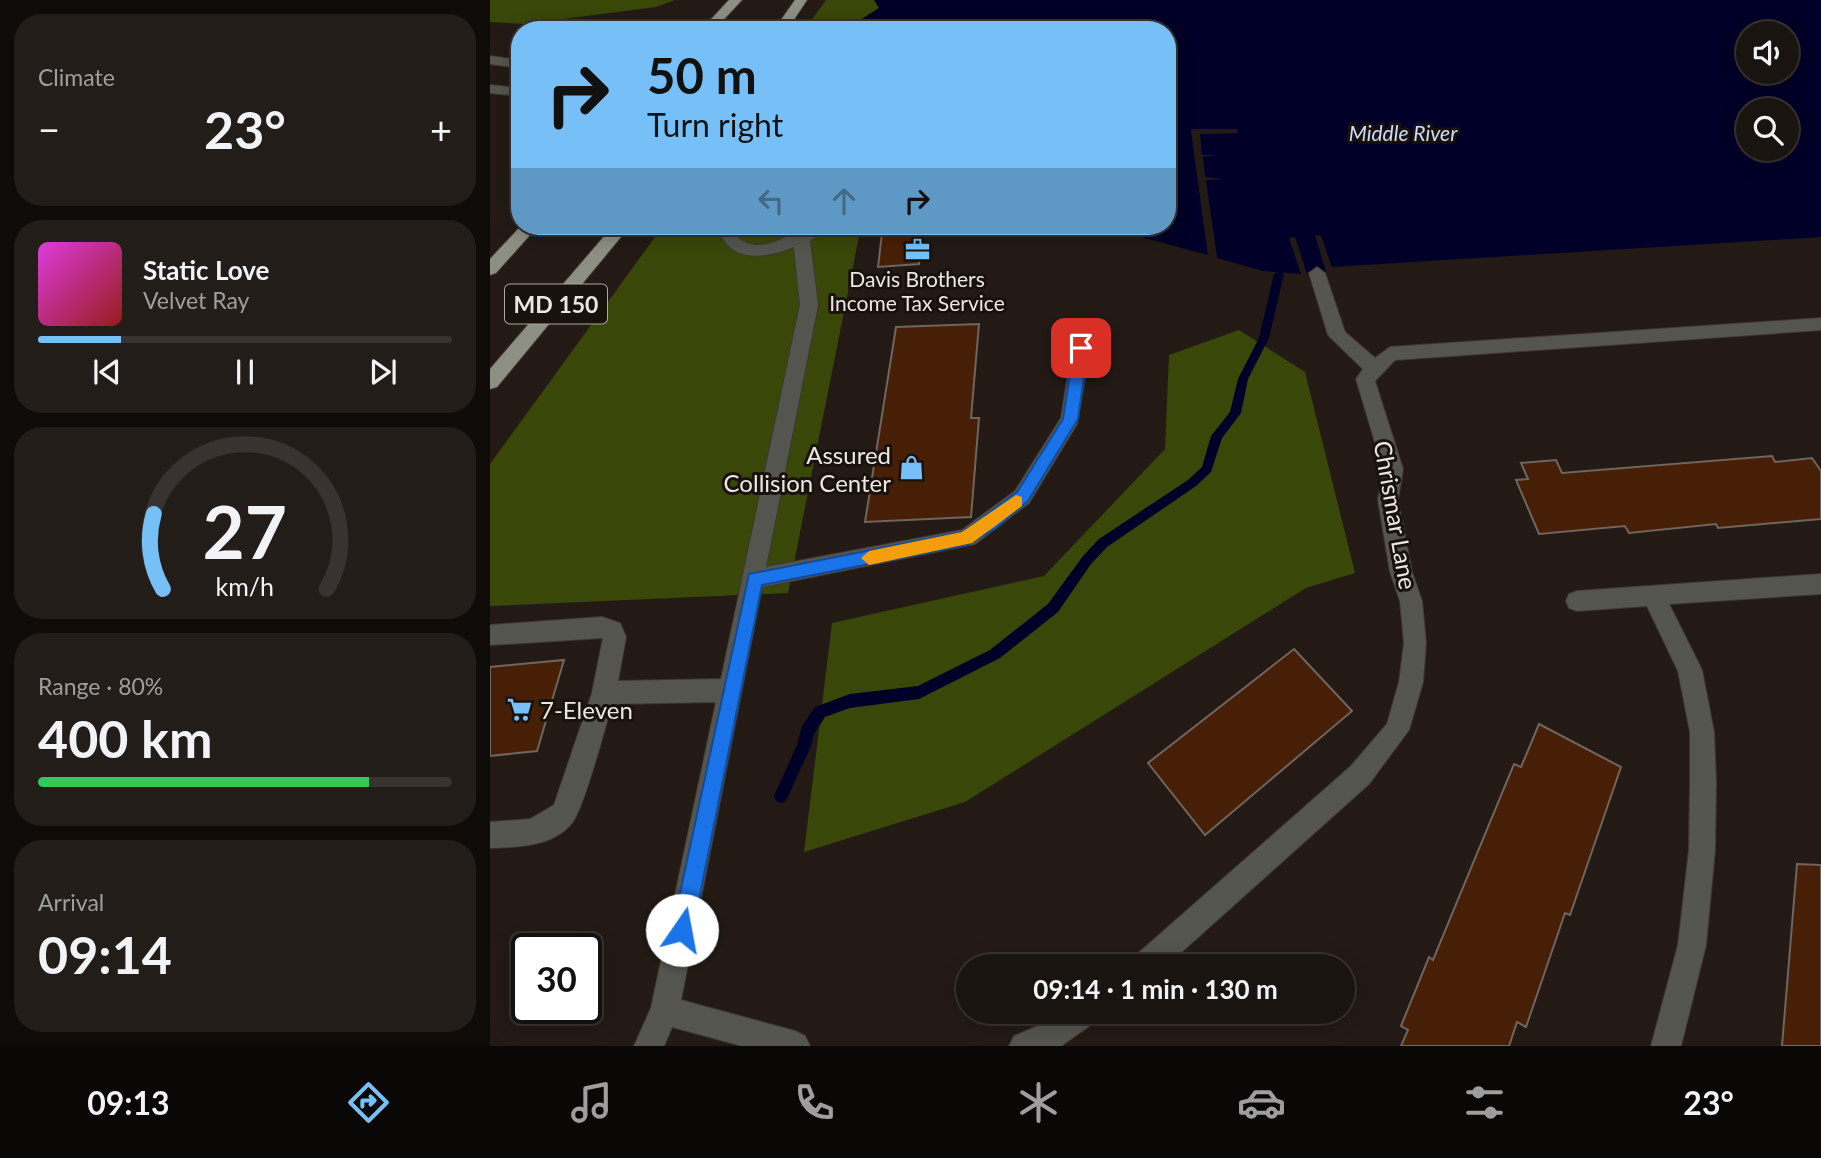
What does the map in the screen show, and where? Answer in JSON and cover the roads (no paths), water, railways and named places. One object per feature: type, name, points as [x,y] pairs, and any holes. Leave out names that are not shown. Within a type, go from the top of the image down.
[{"type":"main road","points":[[716,21],[736,0]]},
{"type":"main road","points":[[786,21],[801,0]]},
{"type":"main road","name":"MD 150","points":[[490,269],[522,235]]},
{"type":"main road","name":"MD 150","points":[[490,382],[614,235]]},
{"type":"street","points":[[490,61],[511,63]]},
{"type":"street","points":[[490,89],[511,91]]},
{"type":"street","points":[[730,235],[732,240],[755,250],[779,248],[802,241],[810,235]]},
{"type":"street","points":[[649,1046],[665,1010],[809,305],[802,241]]},
{"type":"street","points":[[1317,273],[1337,335],[1375,369],[1390,354],[1821,324]]},
{"type":"street","points":[[755,579],[967,538],[990,523],[1022,497],[1070,419],[1081,348]]},
{"type":"street","name":"Chrismar Lane","points":[[1159,954],[1360,775],[1397,730],[1411,682],[1415,643],[1411,601],[1401,572],[1388,499],[1393,469],[1365,379],[1375,369]]},
{"type":"street","points":[[1577,601],[1821,584]]},
{"type":"street","points":[[1654,597],[1690,670],[1702,732],[1702,850],[1692,945],[1666,1046]]},
{"type":"street","points":[[490,635],[602,627],[612,630],[615,637],[604,693],[564,813],[552,826],[536,834],[490,835]]},
{"type":"street","points":[[604,693],[732,690]]},
{"type":"street","points":[[665,1010],[795,1046]]},
{"type":"street","points":[[1024,1046],[1052,1035],[1068,1024]]},
{"type":"water","name":"Middle River","points":[[874,0],[1821,0],[1821,237],[1332,267],[1321,236],[1315,235],[1326,272],[1307,274],[1295,237],[1289,238],[1301,274],[1263,271],[1217,258],[1205,179],[1223,178],[1205,178],[1199,134],[1237,133],[1191,130],[1208,255],[1134,235],[1176,235],[1176,21],[860,20],[879,8]]},
{"type":"waterway","points":[[781,796],[804,746],[807,731],[820,712],[850,701],[919,692],[995,654],[1053,608],[1087,560],[1103,543],[1192,483],[1207,469],[1217,436],[1235,413],[1243,379],[1264,338],[1279,274]]},
{"type":"place","name":"Davis Brothers Income Tax Service","points":[[917,249]]},
{"type":"place","name":"Assured Collision Center","points":[[911,468]]},
{"type":"place","name":"7-Eleven","points":[[520,709]]}]
